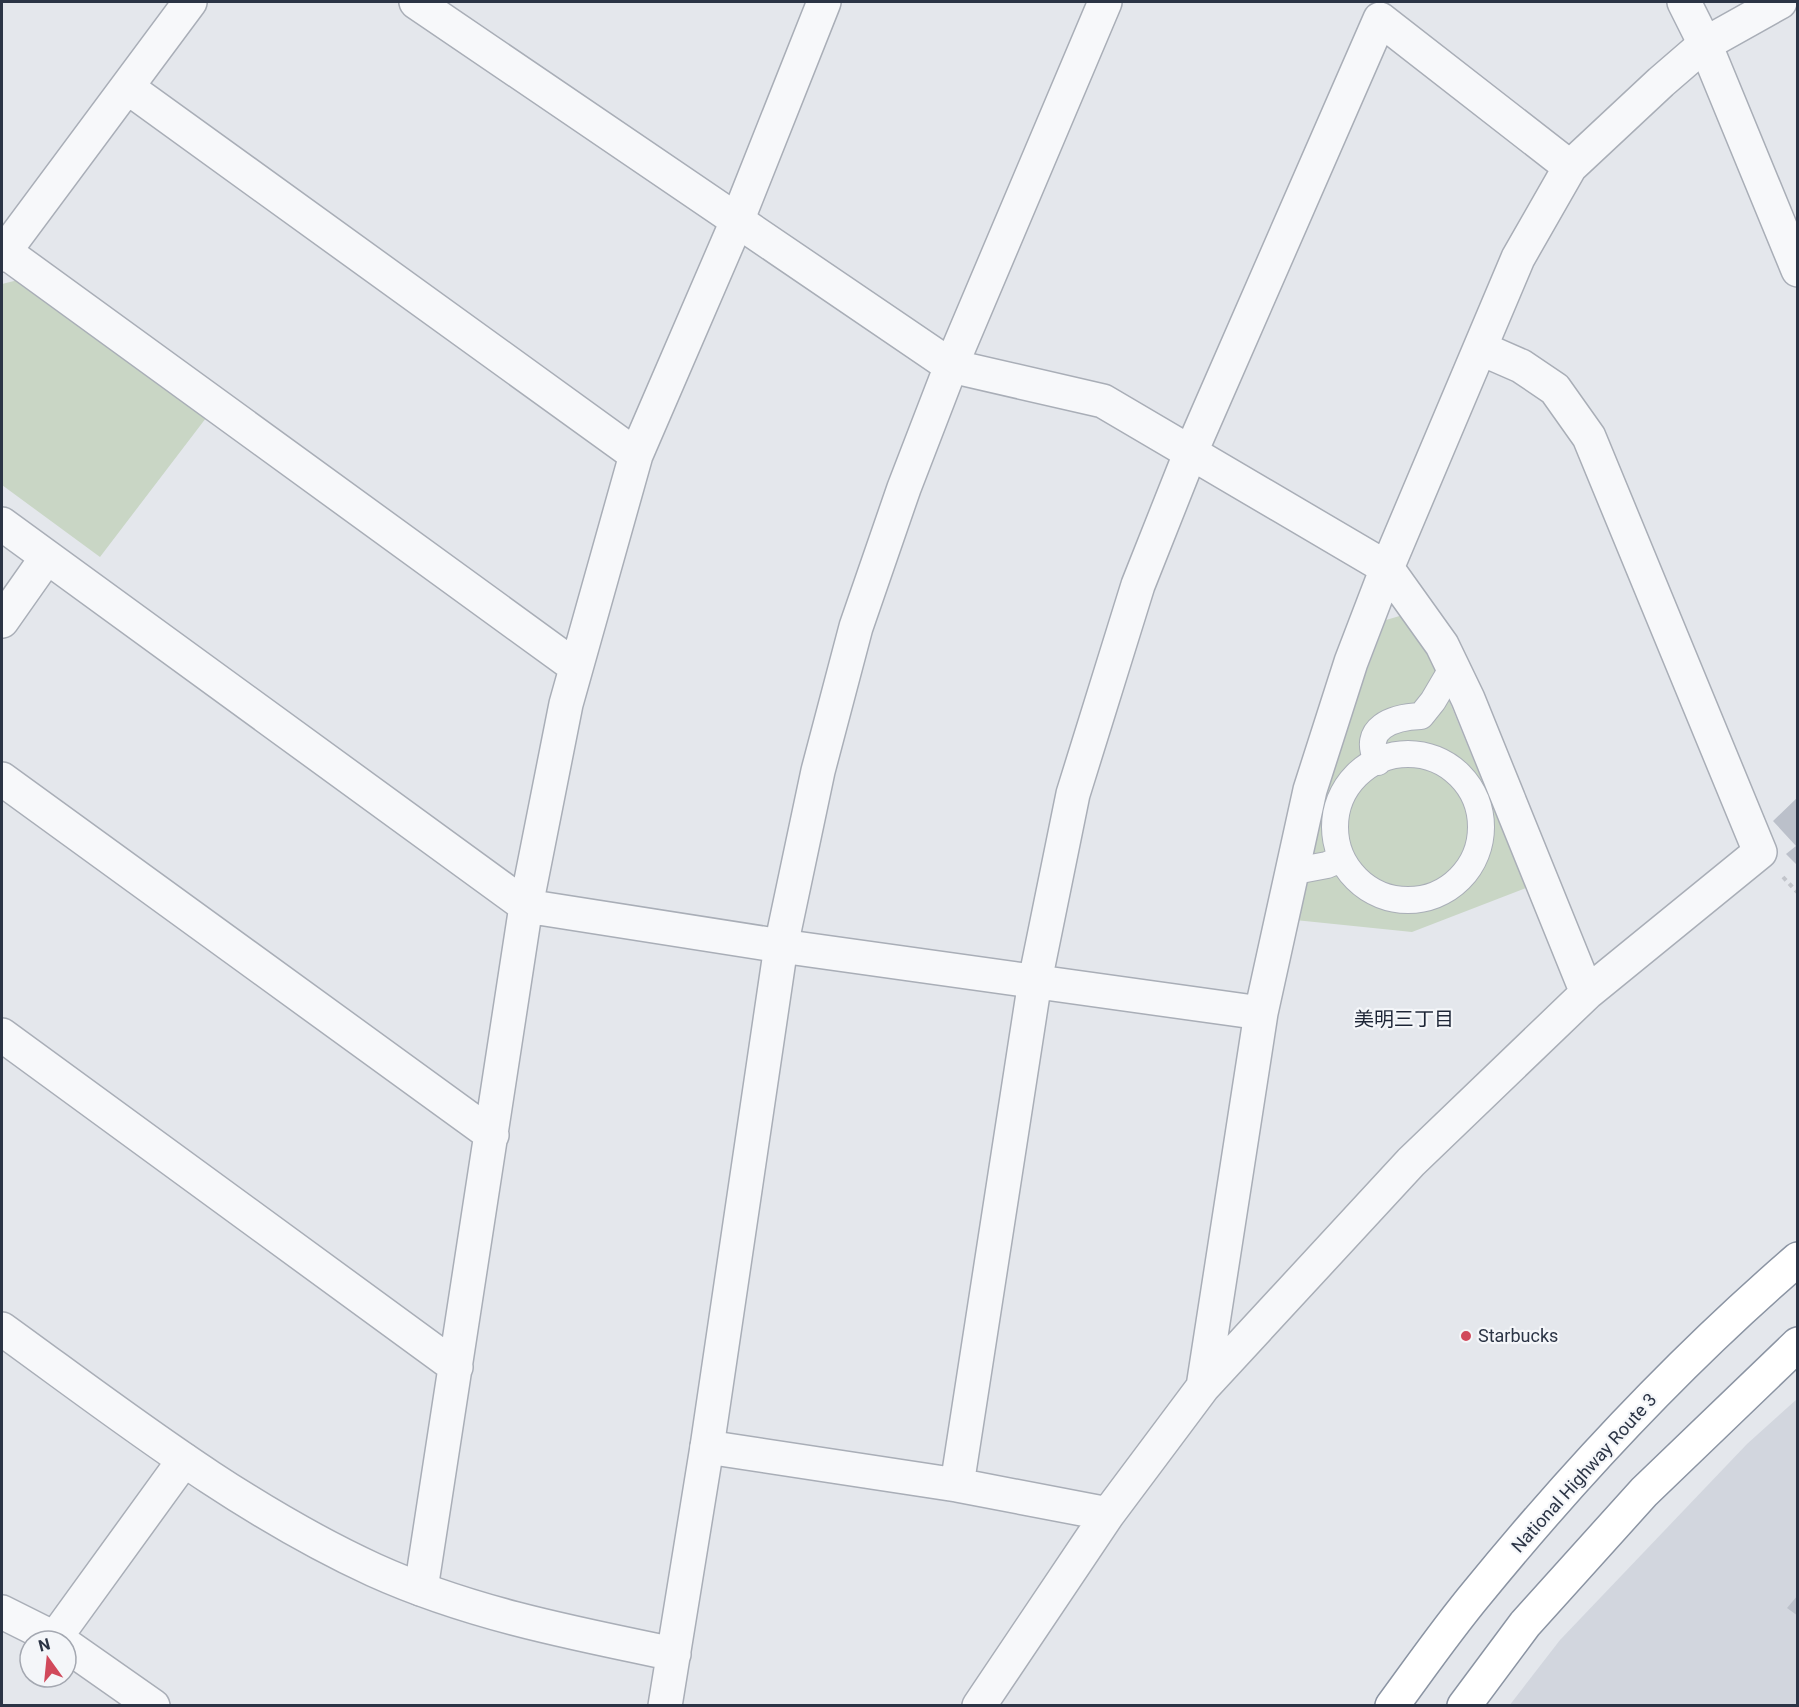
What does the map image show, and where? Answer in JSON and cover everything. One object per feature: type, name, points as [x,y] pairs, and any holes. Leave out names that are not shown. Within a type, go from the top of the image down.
[{"type":"highway","name":"National Highway Route 3","points":[[1392,1706],[1476,1594],[1600,1451],[1733,1315],[1797,1259]]},
{"type":"highway","points":[[1464,1706],[1525,1624],[1644,1492],[1797,1344]]},
{"type":"street","points":[[190,2],[3,253],[576,667]]},
{"type":"street","points":[[416,2],[951,366],[1102,401],[1388,568],[1442,645],[1453,667],[1587,993]]},
{"type":"street","points":[[421,1589],[526,906],[566,704],[636,455],[737,221],[824,2]]},
{"type":"street","points":[[665,1706],[707,1447],[781,946],[818,771],[856,627],[903,489],[951,366],[1105,2]]},
{"type":"street","points":[[1684,2],[1705,45],[1797,270]]},
{"type":"street","points":[[1203,1388],[1261,1013],[1290,872],[1310,790],[1351,662],[1388,568],[1482,349],[1518,258],[1570,167],[1660,82],[1705,45],[1780,2]]},
{"type":"street","points":[[957,1485],[1035,981],[1073,794],[1138,585],[1190,454],[1380,19],[1570,167]]},
{"type":"street","points":[[128,87],[636,455]]},
{"type":"street","points":[[979,1706],[1108,1514],[1203,1388],[1411,1161],[1587,993],[1760,852],[1588,437],[1555,389],[1521,366],[1482,349]]},
{"type":"street","points":[[2,524],[526,906],[781,946],[1261,1013]]},
{"type":"street","points":[[2,621],[47,557]]},
{"type":"street","points":[[1378,762],[1372,751],[1374,738],[1384,724],[1399,717],[1421,716],[1433,701],[1453,667]]},
{"type":"street","points":[[1412,754],[1434,759],[1454,770],[1470,787],[1479,808],[1481,831],[1476,854],[1465,874],[1448,889],[1426,898],[1401,900],[1376,894],[1356,879],[1341,859],[1334,834],[1337,809],[1347,786],[1365,768],[1388,757],[1412,754]]},
{"type":"street","points":[[2,779],[492,1135]]},
{"type":"street","points":[[1290,872],[1327,866],[1341,859]]},
{"type":"street","points":[[2,1035],[456,1367]]},
{"type":"street","points":[[2,1329],[184,1460],[277,1521],[374,1570],[421,1589],[536,1626],[674,1654]]},
{"type":"street","points":[[707,1447],[957,1485],[1108,1514]]},
{"type":"street","points":[[69,1629],[184,1460]]},
{"type":"street","points":[[2,1612],[37,1629]]},
{"type":"street","points":[[78,1653],[153,1706]]},
{"type":"shaded area","points":[[1797,1399],[1797,1705],[1509,1706],[1560,1640],[1747,1444]]},
{"type":"green space","points":[[18,280],[206,418],[100,557],[2,485],[2,284]]},
{"type":"green space","points":[[1403,615],[1430,654],[1526,888],[1412,932],[1295,920],[1321,809],[1356,699],[1386,620]]},
{"type":"building","points":[[1798,797],[1798,866],[1786,854],[1796,846],[1773,821]]},
{"type":"building","points":[[1798,1595],[1798,1616],[1787,1608]]},
{"type":"place","name":"Starbucks","points":[[1466,1336]]},
{"type":"district","name":"美明三丁目","points":[[1404,1019]]}]
